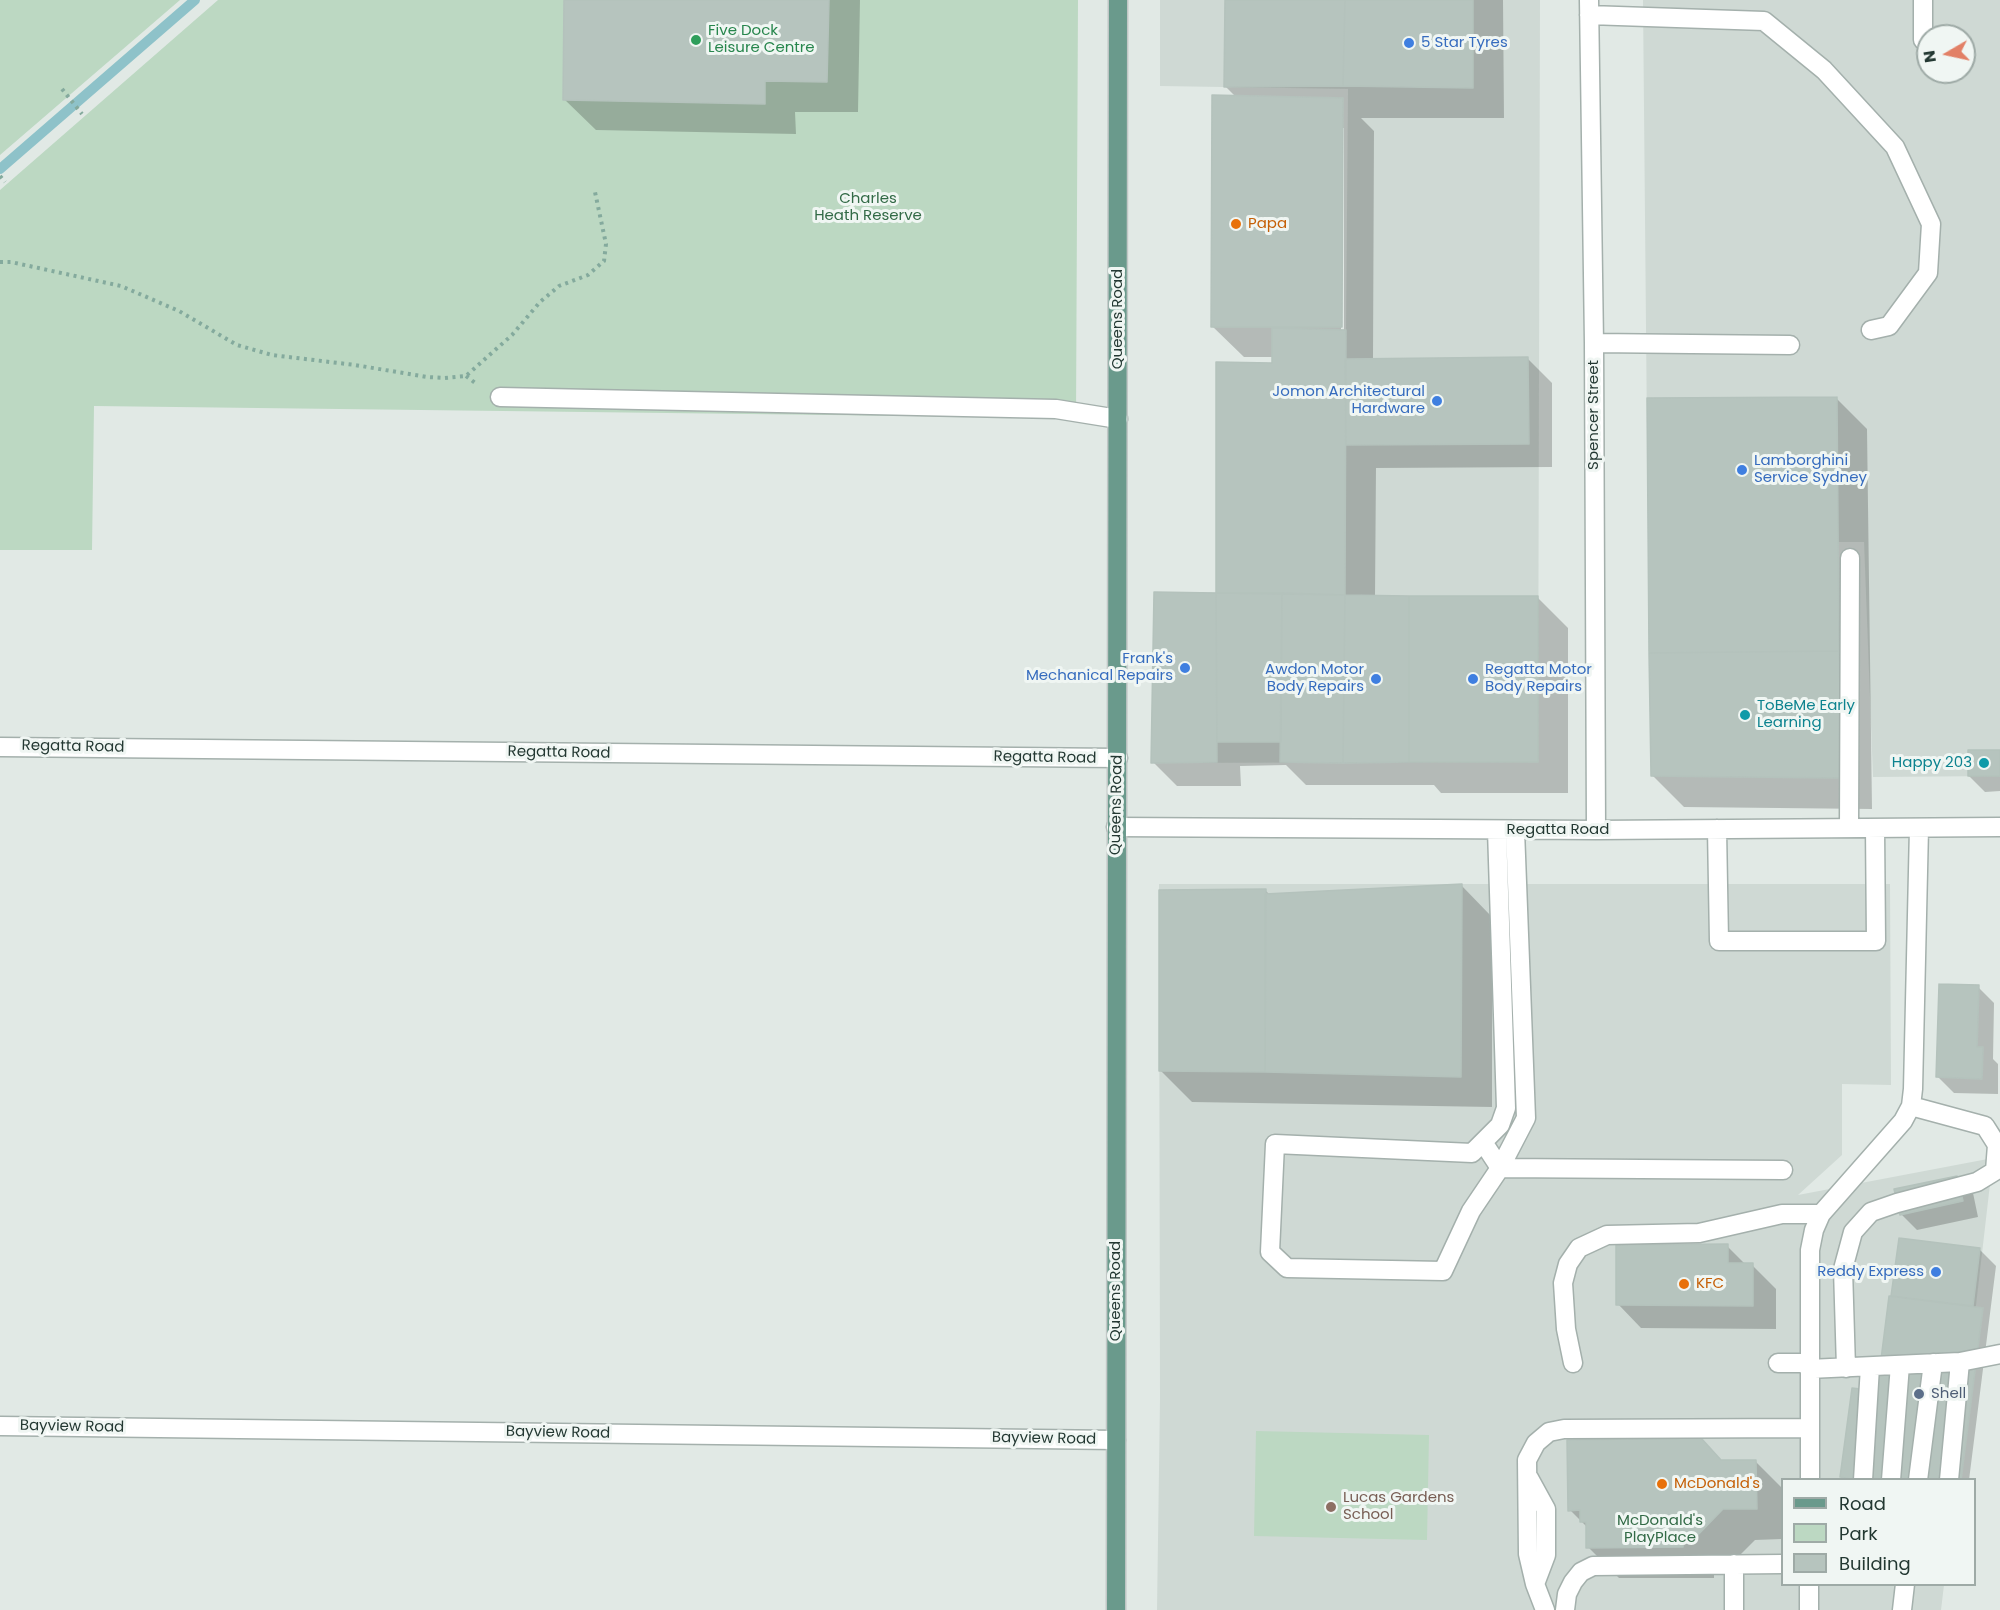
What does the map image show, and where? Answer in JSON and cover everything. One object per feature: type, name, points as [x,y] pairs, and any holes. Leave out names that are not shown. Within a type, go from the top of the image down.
[{"type":"main road","name":"Queens Road","points":[[1116,1610],[1118,0]]},
{"type":"street","points":[[1923,0],[1923,24]]},
{"type":"street","points":[[1589,8],[1764,21],[1824,70],[1895,147],[1931,224],[1928,273],[1889,326],[1871,330]]},
{"type":"street","name":"Spencer Street","points":[[1589,8],[1594,343],[1596,830]]},
{"type":"street","points":[[1594,343],[1790,345]]},
{"type":"street","points":[[500,397],[1056,409],[1118,419]]},
{"type":"street","points":[[1849,828],[1850,558]]},
{"type":"street","name":"Regatta Road","points":[[0,747],[1118,758]]},
{"type":"street","name":"Regatta Road","points":[[1116,827],[1506,830],[2000,827]]},
{"type":"street","points":[[1717,829],[1719,941],[1876,941],[1875,828]]},
{"type":"street","points":[[1810,1478],[1810,1250],[1814,1230],[1821,1214],[1903,1121],[1911,1106],[1918,828]]},
{"type":"street","points":[[1506,830],[1526,1118],[1500,1168],[1472,1210],[1443,1270],[1287,1268],[1270,1252],[1275,1144],[1472,1153],[1500,1125],[1506,1108],[1506,830]]},
{"type":"street","points":[[1846,1368],[1843,1269],[1853,1232],[1871,1212],[1977,1182],[1995,1171],[1997,1145],[1985,1126],[1911,1106]]},
{"type":"street","points":[[1483,1142],[1500,1168]]},
{"type":"street","points":[[1500,1168],[1783,1170]]},
{"type":"street","points":[[1573,1363],[1566,1329],[1563,1282],[1568,1264],[1579,1248],[1607,1235],[1700,1233],[1782,1214],[1821,1214]]},
{"type":"street","points":[[1778,1363],[1846,1368],[1960,1362],[2000,1354]]},
{"type":"street","points":[[1949,1478],[1960,1362]]},
{"type":"street","points":[[1918,1478],[1933,1364]]},
{"type":"street","points":[[1891,1478],[1900,1365]]},
{"type":"street","points":[[1863,1478],[1870,1366]]},
{"type":"street","name":"Bayview Road","points":[[0,1426],[1116,1440]]},
{"type":"street","points":[[1545,1610],[1535,1584],[1528,1554],[1527,1460],[1536,1443],[1549,1432],[1564,1429],[1810,1428]]},
{"type":"street","points":[[1734,1564],[1734,1610]]},
{"type":"street","points":[[1565,1610],[1567,1594],[1573,1582],[1581,1572],[1593,1566],[1781,1564]]},
{"type":"street","points":[[1809,1586],[1809,1610]]},
{"type":"street","points":[[1902,1610],[1905,1586]]},
{"type":"path","points":[[62,89],[82,114]]},
{"type":"path","points":[[0,176],[5,182]]},
{"type":"path","points":[[0,262],[11,262],[121,286],[179,311],[237,345],[272,355],[427,377],[466,376],[512,335],[540,302],[559,286],[588,275],[604,261],[606,244],[595,192]]},
{"type":"shaded area","points":[[1160,0],[1540,0],[1538,762],[1151,763],[1154,592],[1282,593],[1345,359],[1346,330],[1348,89],[1160,86]]},
{"type":"shaded area","points":[[1643,0],[2000,0],[2000,776],[1873,777],[1864,542],[1838,542],[1839,651],[1649,653]]},
{"type":"shaded area","points":[[1159,884],[1890,884],[1891,1085],[1842,1084],[1842,1155],[1798,1195],[1993,1158],[1956,1478],[1781,1478],[1781,1586],[1944,1586],[1941,1610],[1157,1610],[1160,1399]]},
{"type":"green space","points":[[0,0],[180,0],[0,155]]},
{"type":"green space","name":"Charles Heath Reserve","points":[[218,0],[1078,0],[1076,418],[94,406],[92,550],[0,550],[0,190]]},
{"type":"green space","points":[[1256,1431],[1429,1435],[1427,1540],[1254,1536]]},
{"type":"building","name":"Five Dock Leisure Centre","points":[[564,0],[829,0],[827,82],[765,81],[765,104],[563,100]]},
{"type":"building","points":[[1225,0],[1345,0],[1343,86],[1224,87]]},
{"type":"building","name":"5 Star Tyres","points":[[1345,0],[1473,0],[1473,88],[1343,86]]},
{"type":"building","points":[[1212,95],[1343,98],[1342,327],[1211,327]]},
{"type":"building","points":[[1272,328],[1346,330],[1345,595],[1216,593],[1216,362],[1272,363]]},
{"type":"building","name":"Jomon Architectural Hardware","points":[[1528,357],[1529,444],[1346,445],[1345,359]]},
{"type":"building","name":"Lamborghini Service Sydney","points":[[1837,397],[1839,651],[1649,653],[1647,398]]},
{"type":"building","name":"Frank's Mechanical Repairs","points":[[1154,592],[1216,593],[1217,762],[1151,763]]},
{"type":"building","points":[[1216,593],[1282,593],[1281,742],[1217,742]]},
{"type":"building","points":[[1282,593],[1345,595],[1343,763],[1280,762]]},
{"type":"building","name":"Awdon Motor Body Repairs","points":[[1345,595],[1409,596],[1409,762],[1343,763]]},
{"type":"building","name":"Regatta Motor Body Repairs","points":[[1409,596],[1538,596],[1538,762],[1409,762]]},
{"type":"building","name":"ToBeMe Early Learning","points":[[1839,651],[1842,778],[1651,776],[1649,653]]},
{"type":"building","name":"Happy 203","points":[[1968,750],[2000,750],[2000,776],[1968,776]]},
{"type":"building","points":[[1462,884],[1461,1077],[1265,1072],[1265,894]]},
{"type":"building","points":[[1266,889],[1265,1072],[1159,1071],[1159,890]]},
{"type":"building","points":[[1939,984],[1979,985],[1977,1047],[1983,1047],[1982,1079],[1936,1077]]},
{"type":"building","points":[[1957,1176],[1963,1201],[1900,1215],[1894,1189]]},
{"type":"building","name":"Reddy Express","points":[[1899,1238],[1980,1248],[1973,1306],[1891,1296]]},
{"type":"building","name":"KFC","points":[[1728,1244],[1728,1263],[1753,1263],[1753,1306],[1616,1305],[1616,1245]]},
{"type":"building","points":[[1889,1296],[1983,1308],[1961,1478],[1840,1477],[1852,1388],[1877,1391]]},
{"type":"building","name":"McDonald's","points":[[1701,1438],[1721,1460],[1756,1460],[1757,1509],[1723,1509],[1691,1542],[1683,1543],[1683,1547],[1586,1548],[1586,1522],[1580,1522],[1580,1510],[1568,1511],[1567,1440]]},
{"type":"waterway","points":[[0,169],[195,0]]},
{"type":"place","name":"Five Dock Leisure Centre","points":[[696,40]]},
{"type":"place","name":"5 Star Tyres","points":[[1409,43]]},
{"type":"place","name":"Papa","points":[[1236,224]]},
{"type":"place","name":"Jomon Architectural Hardware","points":[[1437,401]]},
{"type":"place","name":"Lamborghini Service Sydney","points":[[1742,470]]},
{"type":"place","name":"Frank's Mechanical Repairs","points":[[1185,668]]},
{"type":"place","name":"Awdon Motor Body Repairs","points":[[1376,679]]},
{"type":"place","name":"Regatta Motor Body Repairs","points":[[1473,679]]},
{"type":"place","name":"ToBeMe Early Learning","points":[[1745,715]]},
{"type":"place","name":"Happy 203","points":[[1984,763]]},
{"type":"place","name":"Reddy Express","points":[[1936,1272]]},
{"type":"place","name":"KFC","points":[[1684,1284]]},
{"type":"place","name":"Shell","points":[[1919,1394]]},
{"type":"place","name":"McDonald's","points":[[1662,1484]]},
{"type":"place","name":"Lucas Gardens School","points":[[1331,1507]]},
{"type":"park label","name":"McDonald's PlayPlace","points":[[1660,1530]]}]
